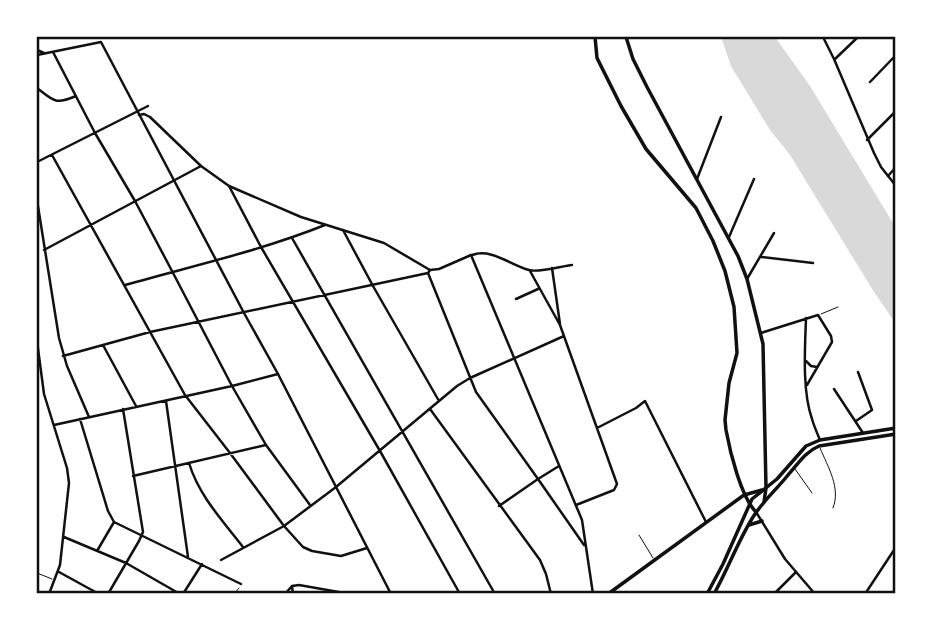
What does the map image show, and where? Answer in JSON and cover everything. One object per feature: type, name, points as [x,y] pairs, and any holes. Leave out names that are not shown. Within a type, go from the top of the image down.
[{"type":"main road","points":[[595,37],[597,58],[621,106],[646,149],[695,208],[725,271],[734,307],[737,353],[729,383],[725,420],[744,495],[756,512]]},
{"type":"main road","points":[[626,37],[647,87],[747,279],[764,353],[764,502]]},
{"type":"main road","points":[[707,594],[752,499],[778,479],[806,446],[820,440],[896,428]]},
{"type":"main road","points":[[714,594],[748,524],[806,454],[819,446],[896,434]]},
{"type":"main road","points":[[608,594],[744,495],[764,489]]},
{"type":"main road","points":[[748,524],[762,521]]},
{"type":"street","points":[[822,37],[877,161],[896,186]]},
{"type":"street","points":[[834,59],[858,37]]},
{"type":"street","points":[[37,55],[107,40]]},
{"type":"street","points":[[101,41],[391,594]]},
{"type":"street","points":[[37,50],[44,53]]},
{"type":"street","points":[[53,51],[232,386],[266,444],[310,505]]},
{"type":"street","points":[[870,82],[896,55]]},
{"type":"street","points":[[37,88],[58,102],[76,96]]},
{"type":"street","points":[[37,162],[148,106]]},
{"type":"street","points":[[867,140],[896,111]]},
{"type":"street","points":[[138,113],[150,117],[201,166],[229,186],[325,225],[384,243],[429,272],[481,400],[586,547]]},
{"type":"street","points":[[697,179],[721,117]]},
{"type":"street","points":[[52,155],[185,395],[284,526],[297,542],[312,551],[341,556],[367,548]]},
{"type":"street","points":[[44,250],[201,166]]},
{"type":"street","points":[[888,176],[896,167]]},
{"type":"street","points":[[728,238],[754,179]]},
{"type":"street","points":[[229,186],[261,247],[460,594]]},
{"type":"street","points":[[37,200],[63,356],[89,417]]},
{"type":"street","points":[[125,285],[292,238],[325,225]]},
{"type":"street","points":[[343,230],[439,401]]},
{"type":"street","points":[[747,279],[774,233]]},
{"type":"street","points":[[292,238],[495,594]]},
{"type":"street","points":[[63,356],[150,332],[373,286],[439,269],[479,253],[487,253],[530,271],[572,265]]},
{"type":"street","points":[[471,255],[582,520],[593,594]]},
{"type":"street","points":[[761,257],[813,263]]},
{"type":"street","points":[[552,268],[560,325]]},
{"type":"street","points":[[530,271],[560,325],[617,482],[614,490],[576,505]]},
{"type":"street","points":[[516,299],[539,288]]},
{"type":"street","points":[[761,334],[818,315],[832,342],[807,385]]},
{"type":"street","points":[[806,318],[804,358],[807,385],[811,417],[820,440]]},
{"type":"street","points":[[220,560],[284,526],[336,487],[457,386],[564,336]]},
{"type":"street","points":[[37,341],[38,365],[44,394],[67,468],[69,483],[59,572],[48,594]]},
{"type":"street","points":[[103,345],[136,406]]},
{"type":"street","points":[[804,358],[811,366],[817,367]]},
{"type":"street","points":[[856,421],[872,411],[858,372]]},
{"type":"street","points":[[54,425],[278,374]]},
{"type":"street","points":[[834,389],[863,433]]},
{"type":"street","points":[[166,400],[188,557]]},
{"type":"street","points":[[597,428],[645,401],[706,522]]},
{"type":"street","points":[[108,594],[142,535],[143,526],[123,409]]},
{"type":"street","points":[[430,409],[544,566],[551,594]]},
{"type":"street","points":[[80,419],[108,511],[114,522],[202,564],[240,586]]},
{"type":"street","points":[[134,476],[266,444]]},
{"type":"street","points":[[188,463],[200,491],[243,547]]},
{"type":"street","points":[[499,506],[559,466]]},
{"type":"street","points":[[756,512],[785,559],[815,594]]},
{"type":"street","points":[[97,551],[114,522]]},
{"type":"street","points":[[64,537],[126,564],[182,594],[202,564]]},
{"type":"street","points":[[865,594],[896,547]]},
{"type":"street","points":[[59,572],[99,594]]},
{"type":"street","points":[[774,594],[796,572]]},
{"type":"street","points":[[285,594],[292,586],[299,585],[350,594]]},
{"type":"street","points":[[292,586],[293,594]]},
{"type":"lane","points":[[818,315],[838,307]]},
{"type":"lane","points":[[819,446],[836,489],[833,508]]},
{"type":"lane","points":[[794,468],[812,493]]},
{"type":"lane","points":[[639,535],[654,560]]},
{"type":"lane","points":[[37,573],[54,580]]},
{"type":"lane","points":[[234,594],[240,586]]},
{"type":"shaded area","points":[[721,37],[775,37],[810,86],[896,228],[896,324],[790,155],[770,130],[731,66]]}]
